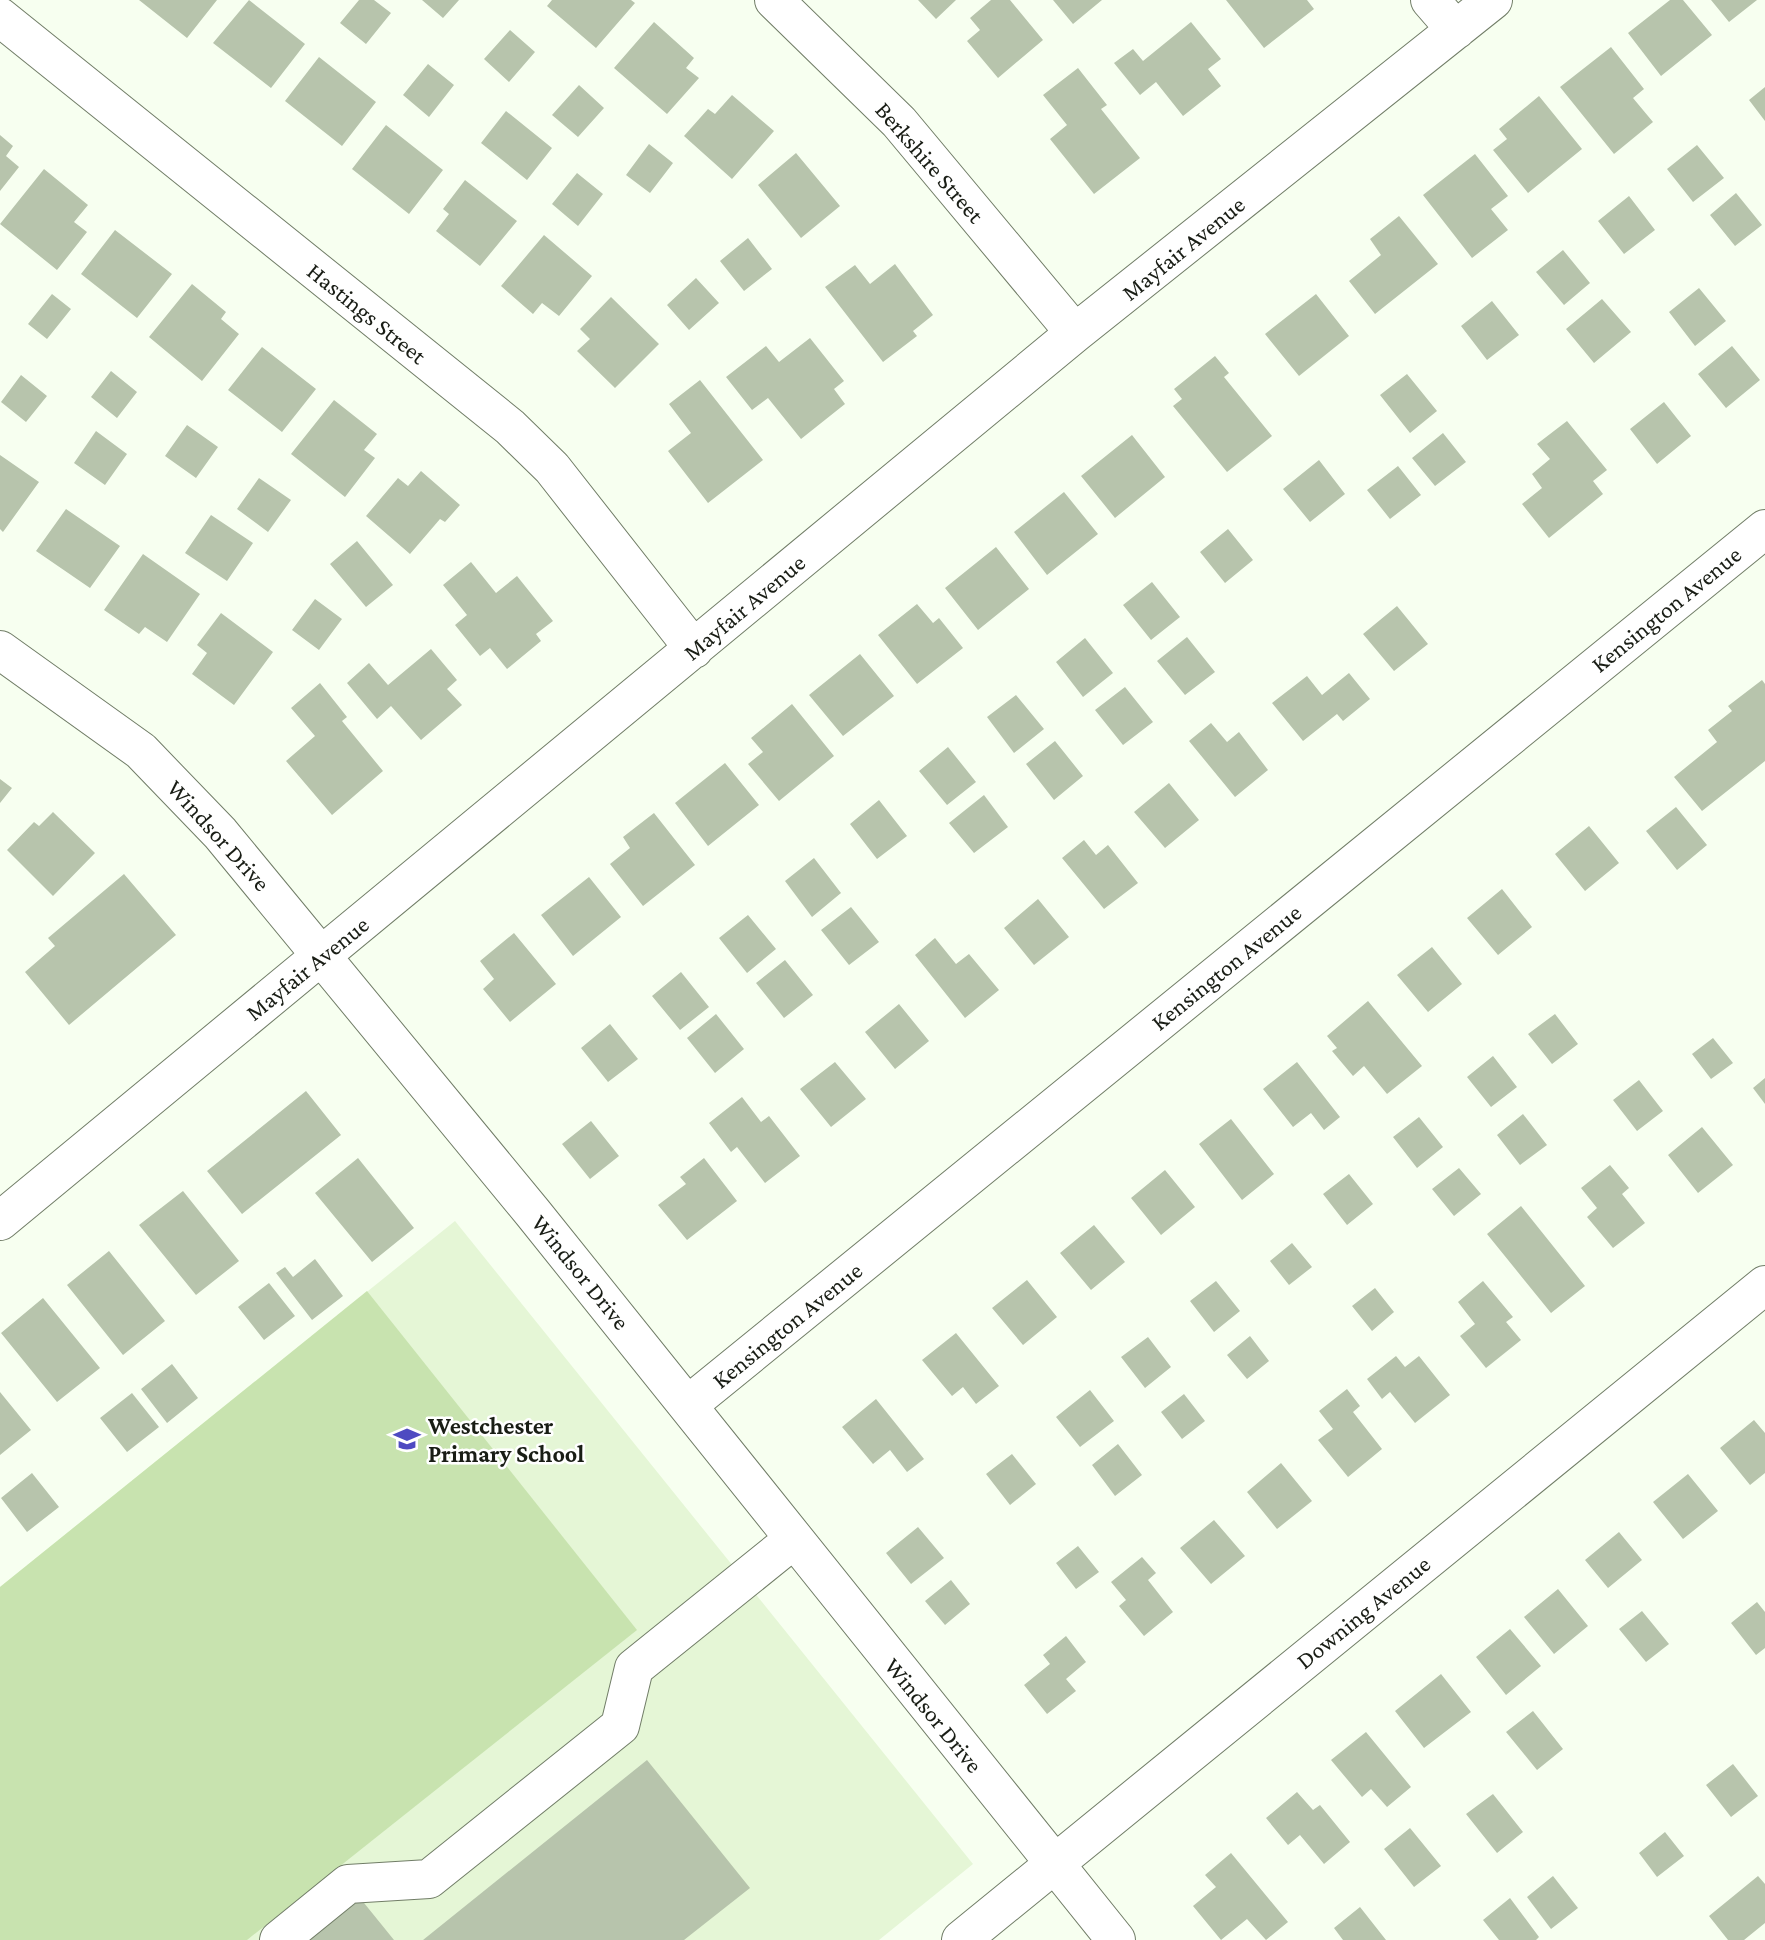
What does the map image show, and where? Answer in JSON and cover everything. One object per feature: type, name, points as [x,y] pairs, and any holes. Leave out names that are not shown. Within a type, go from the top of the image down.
[{"type":"street","name":"Berkshire Street","points":[[775,0],[899,122],[1075,333]]},
{"type":"street","points":[[1430,0],[1456,30]]},
{"type":"street","name":"Mayfair Avenue","points":[[0,1221],[1075,333],[1493,0]]},
{"type":"street","name":"Hastings Street","points":[[0,17],[510,427],[552,468],[694,649]]},
{"type":"street","name":"Kensington Avenue","points":[[688,1405],[1765,529]]},
{"type":"street","name":"Windsor Drive","points":[[0,650],[141,751],[220,832],[688,1405],[793,1541],[1116,1940]]},
{"type":"street","name":"Downing Avenue","points":[[961,1940],[1765,1285]]},
{"type":"street","points":[[279,1940],[348,1884],[429,1879],[620,1726],[634,1668],[793,1541]]},
{"type":"shaded area","name":"Westchester Primary School","points":[[455,1221],[973,1864],[879,1940],[0,1940],[0,1587]]},
{"type":"shaded area","points":[[367,1291],[637,1630],[247,1940],[0,1940],[0,1587]]},
{"type":"building","points":[[139,0],[217,0],[187,38]]},
{"type":"building","points":[[249,0],[305,44],[271,88],[213,43]]},
{"type":"building","points":[[359,0],[374,0],[391,13],[366,44],[340,23]]},
{"type":"building","points":[[422,0],[459,0],[443,18]]},
{"type":"building","points":[[552,0],[631,0],[635,3],[596,48],[547,6]]},
{"type":"building","points":[[918,0],[956,0],[936,19]]},
{"type":"building","points":[[991,0],[1010,0],[1043,40],[998,78],[967,41],[980,30],[970,18]]},
{"type":"building","points":[[1053,0],[1102,0],[1073,24]]},
{"type":"building","points":[[1226,0],[1307,0],[1314,9],[1264,48]]},
{"type":"building","points":[[1670,0],[1683,0],[1712,35],[1661,76],[1628,33]]},
{"type":"building","points":[[1711,0],[1757,0],[1729,22]]},
{"type":"building","points":[[654,22],[694,58],[686,68],[699,78],[667,114],[614,68]]},
{"type":"building","points":[[1191,22],[1221,59],[1208,69],[1221,86],[1183,116],[1156,82],[1140,95],[1114,63],[1133,49],[1143,61]]},
{"type":"building","points":[[510,30],[535,52],[509,82],[484,59]]},
{"type":"building","points":[[1611,47],[1644,89],[1633,98],[1653,122],[1614,154],[1560,87]]},
{"type":"building","points":[[319,57],[376,102],[342,146],[285,101]]},
{"type":"building","points":[[428,64],[454,85],[429,117],[403,95]]},
{"type":"building","points":[[1078,68],[1107,105],[1101,109],[1140,158],[1094,194],[1050,139],[1067,125],[1043,95]]},
{"type":"building","points":[[579,85],[604,108],[578,137],[552,115]]},
{"type":"building","points":[[1765,87],[1765,121],[1749,100]]},
{"type":"building","points":[[732,95],[774,131],[732,179],[684,136],[708,109],[715,114]]},
{"type":"building","points":[[1539,96],[1582,149],[1528,193],[1493,150],[1507,139],[1499,129]]},
{"type":"building","points":[[506,111],[552,148],[527,180],[481,143]]},
{"type":"building","points":[[386,125],[443,170],[409,214],[352,169]]},
{"type":"building","points":[[0,135],[13,146],[6,156],[19,167],[0,191]]},
{"type":"building","points":[[649,144],[673,163],[650,193],[626,175]]},
{"type":"building","points":[[1697,145],[1724,178],[1693,202],[1667,169]]},
{"type":"building","points":[[796,153],[840,206],[801,238],[758,185]]},
{"type":"building","points":[[1475,154],[1508,196],[1491,209],[1508,230],[1472,258],[1423,195]]},
{"type":"building","points":[[44,169],[88,205],[74,222],[87,232],[57,270],[0,224]]},
{"type":"building","points":[[577,173],[603,194],[578,226],[552,204]]},
{"type":"building","points":[[465,180],[517,221],[480,266],[436,231],[449,214],[443,209]]},
{"type":"building","points":[[1736,193],[1762,225],[1735,246],[1710,215]]},
{"type":"building","points":[[1629,196],[1655,230],[1624,254],[1598,221]]},
{"type":"building","points":[[1399,216],[1438,264],[1375,314],[1349,281],[1381,255],[1370,239]]},
{"type":"building","points":[[115,230],[172,274],[137,318],[81,274]]},
{"type":"building","points":[[544,235],[592,276],[559,316],[542,303],[533,314],[501,286]]},
{"type":"building","points":[[748,238],[772,269],[744,291],[720,261]]},
{"type":"building","points":[[1563,250],[1590,283],[1564,305],[1536,272]]},
{"type":"building","points":[[895,264],[933,315],[913,331],[917,336],[883,362],[825,287],[855,265],[870,284]]},
{"type":"building","points":[[696,278],[719,303],[689,330],[667,305]]},
{"type":"building","points":[[192,284],[226,312],[221,319],[239,334],[202,381],[149,337]]},
{"type":"building","points":[[1699,288],[1726,321],[1695,346],[1669,312]]},
{"type":"building","points":[[52,294],[71,309],[47,339],[28,324]]},
{"type":"building","points":[[1316,294],[1349,336],[1299,376],[1265,334]]},
{"type":"building","points":[[611,297],[659,344],[615,388],[577,351],[590,339],[580,329]]},
{"type":"building","points":[[1602,299],[1631,332],[1594,363],[1566,329]]},
{"type":"building","points":[[1492,301],[1519,335],[1487,360],[1461,326]]},
{"type":"building","points":[[810,338],[844,381],[834,389],[845,404],[801,439],[768,398],[752,410],[726,377],[766,346],[779,362]]},
{"type":"building","points":[[1732,346],[1760,380],[1726,408],[1698,374]]},
{"type":"building","points":[[262,347],[316,389],[282,432],[228,390]]},
{"type":"building","points":[[1215,356],[1229,373],[1224,377],[1272,436],[1227,472],[1173,406],[1182,399],[1174,389]]},
{"type":"building","points":[[111,371],[137,392],[117,418],[91,397]]},
{"type":"building","points":[[1407,374],[1437,411],[1410,433],[1380,395]]},
{"type":"building","points":[[21,375],[47,396],[26,422],[1,402]]},
{"type":"building","points":[[700,380],[763,460],[708,503],[668,451],[691,433],[669,404]]},
{"type":"building","points":[[334,400],[377,434],[364,450],[375,458],[345,497],[291,454]]},
{"type":"building","points":[[1664,402],[1691,436],[1657,464],[1630,429]]},
{"type":"building","points":[[1567,421],[1607,470],[1593,481],[1603,494],[1549,538],[1522,504],[1542,488],[1532,474],[1550,459],[1537,444]]},
{"type":"building","points":[[187,425],[218,447],[196,478],[165,456]]},
{"type":"building","points":[[96,431],[127,454],[105,485],[74,463]]},
{"type":"building","points":[[1443,433],[1466,462],[1435,486],[1412,458]]},
{"type":"building","points":[[1132,435],[1165,477],[1115,518],[1081,476]]},
{"type":"building","points":[[0,455],[39,482],[3,532],[0,529]]},
{"type":"building","points":[[1319,460],[1345,494],[1310,522],[1283,489]]},
{"type":"building","points":[[1398,466],[1421,495],[1390,519],[1367,490]]},
{"type":"building","points":[[421,471],[460,505],[445,522],[440,519],[410,554],[366,516],[398,478],[408,486]]},
{"type":"building","points":[[259,478],[291,500],[268,532],[237,509]]},
{"type":"building","points":[[1064,492],[1098,534],[1047,575],[1014,532]]},
{"type":"building","points":[[66,509],[120,546],[90,588],[36,551]]},
{"type":"building","points":[[211,515],[253,543],[227,581],[185,553]]},
{"type":"building","points":[[1228,529],[1253,560],[1225,583],[1200,552]]},
{"type":"building","points":[[357,541],[393,585],[366,607],[330,564]]},
{"type":"building","points":[[996,547],[1029,589],[978,630],[945,588]]},
{"type":"building","points":[[143,554],[200,594],[167,642],[145,627],[139,634],[104,610]]},
{"type":"building","points":[[471,562],[496,593],[517,576],[553,621],[536,634],[541,641],[507,669],[490,648],[480,656],[455,625],[467,615],[443,585]]},
{"type":"building","points":[[1152,582],[1180,617],[1151,640],[1123,605]]},
{"type":"building","points":[[315,599],[342,619],[319,650],[292,630]]},
{"type":"building","points":[[917,604],[933,623],[939,618],[963,648],[917,684],[878,635]]},
{"type":"building","points":[[1397,606],[1428,644],[1394,671],[1363,634]]},
{"type":"building","points":[[221,613],[273,652],[234,705],[192,674],[207,653],[197,645]]},
{"type":"building","points":[[1187,637],[1215,672],[1185,695],[1157,661]]},
{"type":"building","points":[[1085,638],[1113,673],[1083,697],[1056,662]]},
{"type":"building","points":[[431,649],[457,680],[447,689],[462,705],[421,740],[391,706],[377,719],[347,683],[369,663],[388,685]]},
{"type":"building","points":[[860,654],[894,696],[843,736],[809,695]]},
{"type":"building","points":[[1349,673],[1370,699],[1343,721],[1337,714],[1303,741],[1272,703],[1307,676],[1322,695]]},
{"type":"building","points":[[1762,680],[1765,684],[1765,761],[1702,811],[1674,777],[1717,742],[1708,730],[1732,711],[1728,706]]},
{"type":"building","points":[[320,683],[347,717],[342,721],[383,771],[332,815],[286,761],[315,736],[291,708]]},
{"type":"building","points":[[1125,687],[1153,722],[1123,745],[1095,710]]},
{"type":"building","points":[[1016,695],[1044,729],[1014,753],[987,717]]},
{"type":"building","points":[[792,704],[834,756],[779,801],[748,764],[763,752],[751,738]]},
{"type":"building","points":[[1211,723],[1227,742],[1239,732],[1268,770],[1235,797],[1189,741]]},
{"type":"building","points":[[1055,741],[1083,776],[1054,800],[1026,764]]},
{"type":"building","points":[[948,747],[976,782],[947,805],[919,771]]},
{"type":"building","points":[[725,763],[759,805],[708,846],[675,803]]},
{"type":"building","points":[[0,779],[12,788],[0,803]]},
{"type":"building","points":[[1169,783],[1199,820],[1165,848],[1134,812]]},
{"type":"building","points":[[984,795],[1008,827],[974,853],[949,823]]},
{"type":"building","points":[[879,800],[907,836],[877,859],[850,824]]},
{"type":"building","points":[[1676,807],[1707,845],[1677,870],[1646,831]]},
{"type":"building","points":[[53,812],[95,853],[53,896],[7,850],[34,822],[39,826]]},
{"type":"building","points":[[654,813],[695,865],[643,906],[610,864],[630,848],[623,837]]},
{"type":"building","points":[[1589,826],[1619,863],[1585,891],[1555,854]]},
{"type":"building","points":[[1084,840],[1096,855],[1108,845],[1138,883],[1104,909],[1062,858]]},
{"type":"building","points":[[814,858],[841,893],[812,917],[785,881]]},
{"type":"building","points":[[124,874],[176,935],[69,1025],[25,972],[55,946],[48,938]]},
{"type":"building","points":[[589,877],[621,917],[573,956],[541,915]]},
{"type":"building","points":[[1502,889],[1532,927],[1498,955],[1467,918]]},
{"type":"building","points":[[1038,899],[1069,937],[1034,965],[1004,928]]},
{"type":"building","points":[[851,907],[879,942],[849,965],[821,930]]},
{"type":"building","points":[[748,915],[776,949],[747,973],[719,938]]},
{"type":"building","points":[[514,933],[556,984],[510,1022],[483,989],[494,979],[480,961]]},
{"type":"building","points":[[935,938],[956,964],[969,954],[999,990],[965,1018],[915,955]]},
{"type":"building","points":[[1432,947],[1462,984],[1428,1012],[1397,975]]},
{"type":"building","points":[[785,960],[813,995],[784,1018],[756,983]]},
{"type":"building","points":[[681,972],[709,1007],[680,1030],[652,996]]},
{"type":"building","points":[[1368,1001],[1422,1066],[1387,1094],[1364,1066],[1353,1076],[1332,1051],[1337,1048],[1327,1036]]},
{"type":"building","points":[[899,1004],[929,1041],[895,1069],[865,1032]]},
{"type":"building","points":[[716,1014],[744,1049],[715,1073],[687,1038]]},
{"type":"building","points":[[1555,1014],[1578,1044],[1552,1064],[1528,1034]]},
{"type":"building","points":[[610,1024],[638,1059],[608,1082],[581,1048]]},
{"type":"building","points":[[1713,1038],[1733,1063],[1711,1079],[1692,1054]]},
{"type":"building","points":[[1493,1056],[1517,1087],[1491,1107],[1467,1077]]},
{"type":"building","points":[[835,1062],[866,1099],[831,1127],[800,1089]]},
{"type":"building","points":[[1297,1062],[1340,1117],[1324,1130],[1311,1113],[1293,1127],[1263,1089]]},
{"type":"building","points":[[1765,1078],[1765,1104],[1753,1088]]},
{"type":"building","points":[[1639,1080],[1663,1111],[1637,1131],[1613,1100]]},
{"type":"building","points":[[306,1091],[341,1135],[242,1214],[207,1171]]},
{"type":"building","points":[[742,1097],[761,1122],[769,1116],[800,1156],[765,1183],[737,1147],[731,1152],[709,1123]]},
{"type":"building","points":[[1523,1114],[1547,1145],[1520,1165],[1497,1135]]},
{"type":"building","points":[[1419,1117],[1443,1147],[1417,1168],[1393,1137]]},
{"type":"building","points":[[1231,1119],[1274,1174],[1242,1200],[1199,1144]]},
{"type":"building","points":[[591,1121],[619,1156],[590,1179],[562,1144]]},
{"type":"building","points":[[1702,1127],[1733,1165],[1698,1193],[1668,1155]]},
{"type":"building","points":[[358,1158],[414,1228],[372,1262],[315,1193]]},
{"type":"building","points":[[704,1158],[737,1201],[687,1240],[658,1205],[686,1184],[680,1177]]},
{"type":"building","points":[[1610,1165],[1629,1188],[1622,1194],[1645,1223],[1613,1248],[1587,1217],[1597,1208],[1581,1188]]},
{"type":"building","points":[[1459,1168],[1481,1194],[1454,1216],[1432,1189]]},
{"type":"building","points":[[1165,1170],[1195,1207],[1161,1235],[1131,1198]]},
{"type":"building","points":[[1349,1174],[1373,1204],[1347,1225],[1323,1194]]},
{"type":"building","points":[[183,1191],[239,1261],[196,1295],[139,1225]]},
{"type":"building","points":[[1521,1206],[1585,1286],[1551,1313],[1487,1234]]},
{"type":"building","points":[[1094,1225],[1125,1262],[1091,1290],[1060,1253]]},
{"type":"building","points":[[1292,1243],[1312,1267],[1289,1285],[1270,1261]]},
{"type":"building","points":[[109,1251],[165,1321],[123,1355],[67,1285]]},
{"type":"building","points":[[315,1259],[343,1296],[312,1320],[276,1273],[285,1267],[293,1277]]},
{"type":"building","points":[[1027,1280],[1057,1317],[1023,1345],[992,1308]]},
{"type":"building","points":[[1216,1281],[1240,1311],[1214,1332],[1190,1301]]},
{"type":"building","points":[[1483,1281],[1513,1317],[1506,1322],[1521,1340],[1486,1368],[1460,1336],[1475,1324],[1458,1302]]},
{"type":"building","points":[[269,1283],[295,1316],[264,1340],[238,1307]]},
{"type":"building","points":[[1375,1288],[1394,1312],[1372,1331],[1352,1306]]},
{"type":"building","points":[[43,1298],[100,1368],[57,1402],[1,1333]]},
{"type":"building","points":[[956,1333],[999,1386],[976,1404],[963,1387],[952,1396],[922,1360]]},
{"type":"building","points":[[1250,1336],[1269,1361],[1247,1379],[1227,1355]]},
{"type":"building","points":[[1148,1337],[1171,1367],[1145,1388],[1121,1357]]},
{"type":"building","points":[[1396,1356],[1405,1367],[1419,1356],[1450,1395],[1415,1423],[1390,1392],[1382,1399],[1367,1379]]},
{"type":"building","points":[[172,1364],[198,1398],[167,1423],[141,1389]]},
{"type":"building","points":[[1347,1389],[1360,1406],[1353,1412],[1382,1449],[1348,1477],[1318,1440],[1333,1429],[1319,1411]]},
{"type":"building","points":[[1090,1390],[1114,1421],[1080,1447],[1056,1417]]},
{"type":"building","points":[[0,1392],[31,1430],[0,1455]]},
{"type":"building","points":[[132,1393],[159,1427],[127,1452],[100,1418]]},
{"type":"building","points":[[1184,1394],[1205,1421],[1182,1439],[1161,1412]]},
{"type":"building","points":[[876,1399],[924,1459],[907,1472],[890,1450],[873,1464],[842,1427]]},
{"type":"building","points":[[1754,1420],[1765,1433],[1765,1473],[1750,1485],[1720,1448]]},
{"type":"building","points":[[1118,1444],[1142,1475],[1115,1496],[1092,1465]]},
{"type":"building","points":[[1012,1454],[1036,1484],[1010,1505],[986,1474]]},
{"type":"building","points":[[1281,1463],[1312,1501],[1277,1529],[1247,1492]]},
{"type":"building","points":[[32,1473],[59,1507],[27,1532],[1,1498]]},
{"type":"building","points":[[1688,1474],[1718,1511],[1683,1539],[1653,1502]]},
{"type":"building","points":[[1214,1520],[1245,1556],[1211,1584],[1180,1548]]},
{"type":"building","points":[[918,1527],[944,1558],[911,1584],[886,1553]]},
{"type":"building","points":[[1619,1532],[1642,1560],[1608,1588],[1585,1560]]},
{"type":"building","points":[[1078,1546],[1099,1572],[1076,1589],[1056,1563]]},
{"type":"building","points":[[1142,1557],[1156,1573],[1148,1580],[1173,1612],[1144,1636],[1119,1606],[1126,1600],[1111,1582]]},
{"type":"building","points":[[951,1580],[970,1604],[945,1625],[925,1601]]},
{"type":"building","points":[[1558,1589],[1588,1626],[1554,1654],[1524,1617]]},
{"type":"building","points":[[1757,1602],[1765,1612],[1765,1648],[1756,1655],[1731,1623]]},
{"type":"building","points":[[1642,1611],[1669,1644],[1646,1662],[1619,1629]]},
{"type":"building","points":[[1510,1629],[1541,1666],[1506,1695],[1476,1657]]},
{"type":"building","points":[[1066,1636],[1086,1662],[1066,1679],[1076,1691],[1047,1714],[1024,1685],[1050,1664],[1043,1655]]},
{"type":"building","points":[[1441,1674],[1471,1712],[1424,1748],[1395,1711]]},
{"type":"building","points":[[1533,1711],[1563,1749],[1537,1770],[1506,1732]]},
{"type":"building","points":[[1366,1732],[1411,1787],[1387,1807],[1371,1789],[1362,1797],[1331,1760]]},
{"type":"building","points":[[647,1760],[750,1888],[684,1940],[423,1940]]},
{"type":"building","points":[[1733,1764],[1758,1796],[1731,1817],[1706,1785]]},
{"type":"building","points":[[1297,1792],[1313,1810],[1320,1805],[1350,1842],[1324,1864],[1300,1835],[1288,1845],[1266,1818]]},
{"type":"building","points":[[1493,1794],[1523,1832],[1497,1853],[1466,1814]]},
{"type":"building","points":[[1410,1828],[1441,1866],[1414,1887],[1384,1849]]},
{"type":"building","points":[[1665,1832],[1684,1856],[1657,1877],[1639,1853]]},
{"type":"building","points":[[1231,1853],[1288,1922],[1266,1940],[1247,1919],[1221,1940],[1193,1906],[1216,1887],[1205,1875]]},
{"type":"building","points":[[1553,1876],[1578,1908],[1551,1929],[1527,1897]]},
{"type":"building","points":[[1758,1876],[1765,1884],[1765,1923],[1744,1940],[1728,1940],[1709,1916]]},
{"type":"building","points":[[360,1898],[394,1940],[308,1940]]},
{"type":"building","points":[[1510,1898],[1539,1937],[1536,1940],[1499,1940],[1483,1920]]},
{"type":"building","points":[[1360,1907],[1386,1940],[1343,1940],[1334,1928]]},
{"type":"place","name":"Westchester Primary School","points":[[407,1439]]}]
